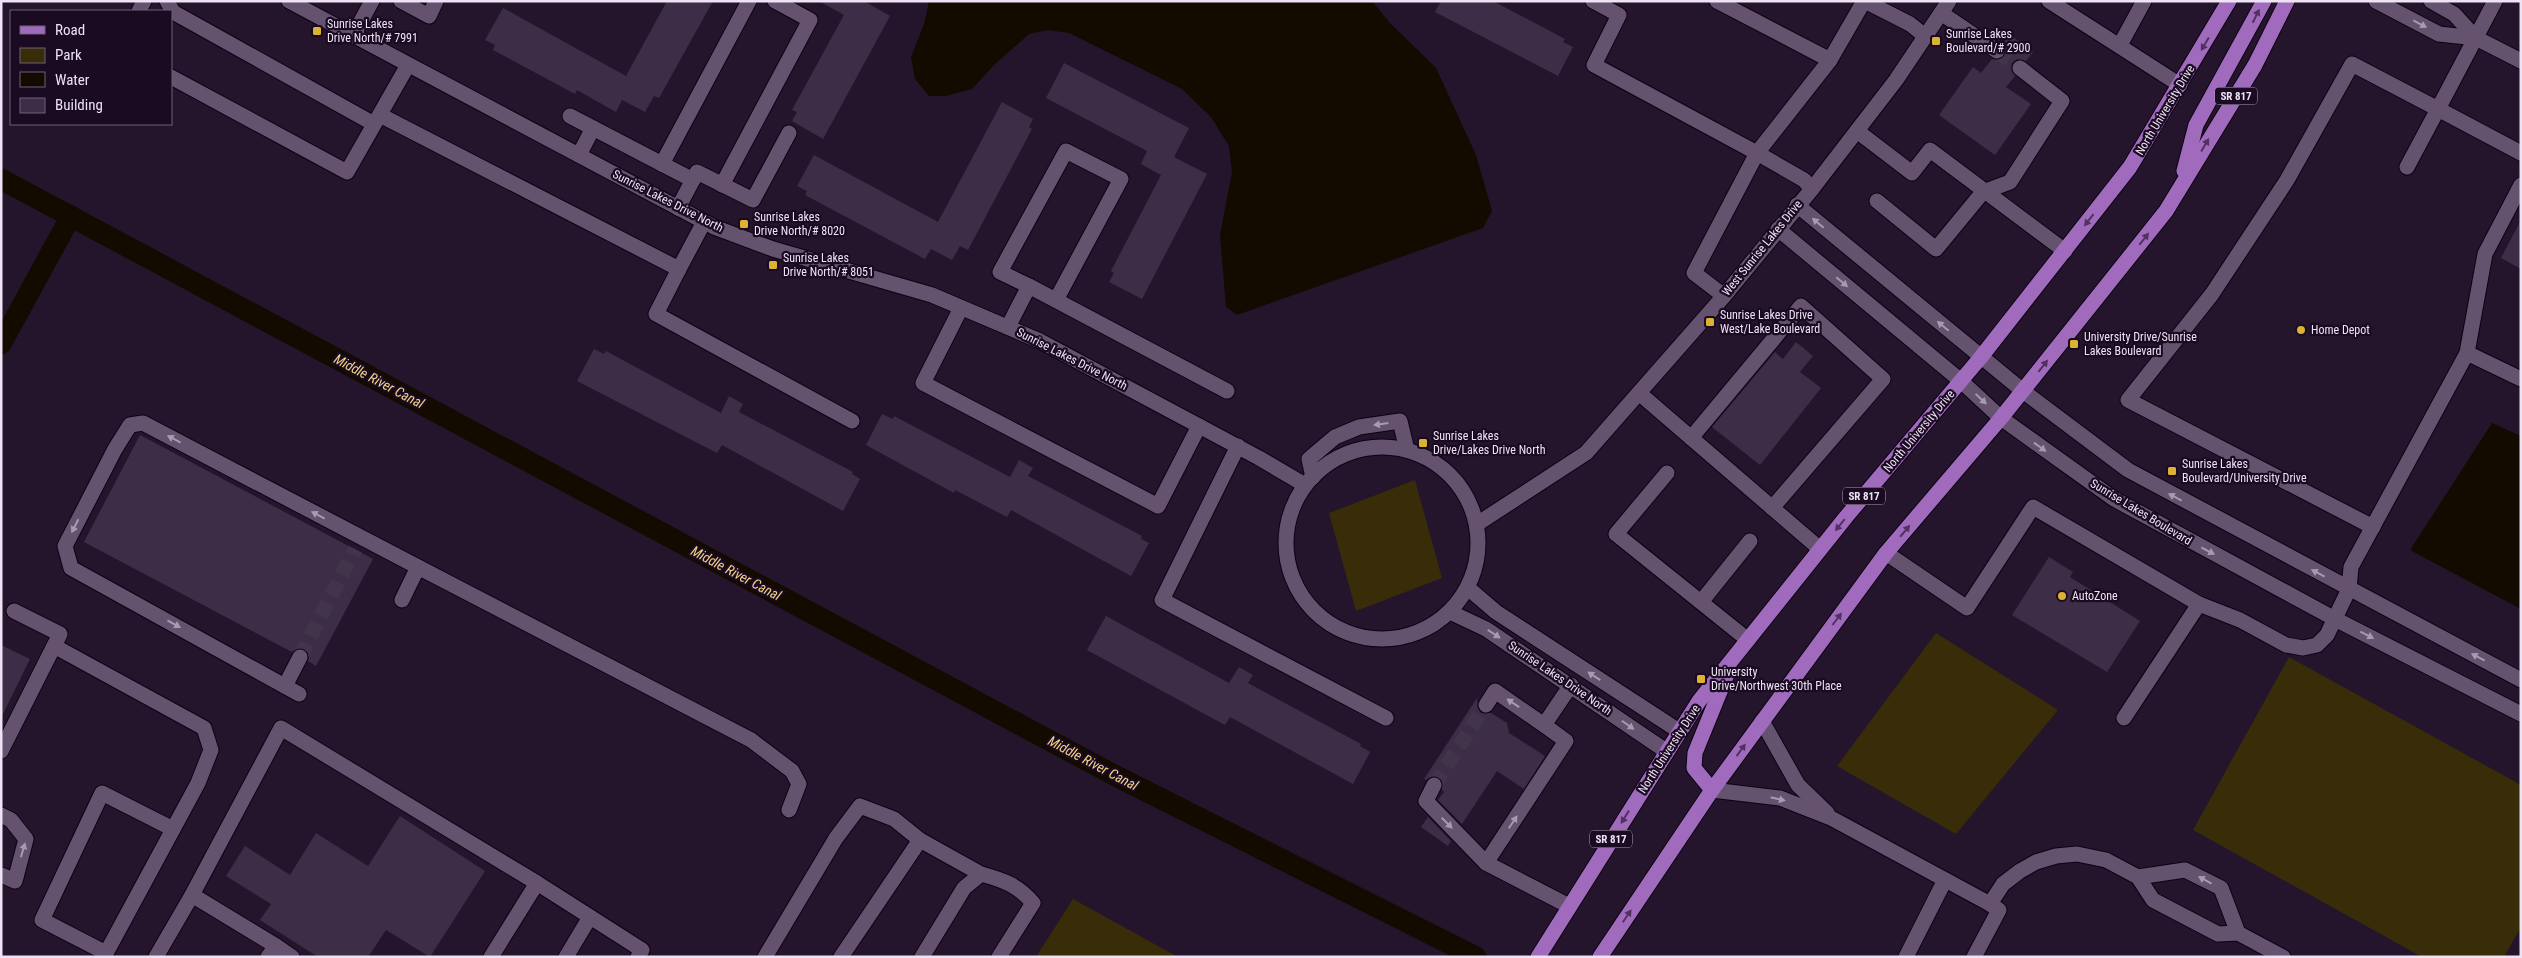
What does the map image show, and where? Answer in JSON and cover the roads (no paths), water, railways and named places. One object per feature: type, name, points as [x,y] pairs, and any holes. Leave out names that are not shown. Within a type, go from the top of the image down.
[{"type":"main road","name":"North University Drive","points":[[1540,952],[1699,701],[1820,549],[1981,357],[2130,166],[2229,1]]},
{"type":"main road","points":[[2180,187],[2196,124],[2264,1]]},
{"type":"main road","name":"SR 817","points":[[1600,957],[1712,790],[1886,553],[2002,418],[2166,211],[2255,65],[2286,1]]},
{"type":"main road","points":[[1712,790],[1694,768],[1695,753],[1734,657]]},
{"type":"street","name":"Sunrise Lakes Drive North","points":[[289,1],[704,222],[773,249],[932,295],[1040,341],[1238,446],[1309,481]]},
{"type":"street","points":[[353,36],[372,1]]},
{"type":"street","points":[[401,1],[429,16],[436,1]]},
{"type":"street","points":[[662,164],[749,1]]},
{"type":"street","points":[[722,185],[810,20],[775,1]]},
{"type":"street","points":[[1593,1],[1619,15],[1594,65],[1757,153],[1804,180],[1812,189]]},
{"type":"street","points":[[1717,1],[1830,60]]},
{"type":"street","points":[[1724,296],[1694,273],[1757,153],[1830,60],[1865,1],[1910,24],[1925,36]]},
{"type":"street","points":[[2049,1],[2180,84]]},
{"type":"street","points":[[2120,45],[2144,1]]},
{"type":"street","points":[[2376,1],[2439,34],[2476,38]]},
{"type":"street","points":[[2431,1],[2454,14],[2476,38],[2521,61]]},
{"type":"street","points":[[2407,167],[2495,1]]},
{"type":"street","points":[[1945,7],[1998,51]]},
{"type":"street","name":"West Sunrise Lakes Drive","points":[[1477,524],[1586,452],[1724,296],[1812,189],[1857,131],[1945,7]]},
{"type":"street","points":[[172,10],[377,120],[679,269]]},
{"type":"street","points":[[2373,527],[2128,400],[2212,294],[2286,180],[2352,64],[2521,153]]},
{"type":"street","points":[[172,78],[347,172],[408,65]]},
{"type":"street","points":[[1877,201],[1936,249],[1983,192],[2010,182],[2062,101],[2020,68]]},
{"type":"street","points":[[570,116],[693,180]]},
{"type":"street","points":[[579,155],[593,128]]},
{"type":"street","points":[[1857,131],[1912,173],[1930,150],[1983,192],[2065,251]]},
{"type":"street","points":[[678,208],[697,172],[753,200],[789,133]]},
{"type":"street","points":[[1056,300],[1121,179],[1066,151],[1000,272],[1227,391]]},
{"type":"street","points":[[1886,553],[1966,608],[2033,507],[2199,604],[2240,620],[2286,645],[2303,648],[2318,644],[2327,635],[2349,589],[2351,567],[2467,352],[2485,254],[2521,185]]},
{"type":"street","points":[[1797,205],[2023,391],[2142,478],[2521,680]]},
{"type":"street","points":[[704,222],[656,314],[852,421]]},
{"type":"street","name":"Sunrise Lakes Boulevard","points":[[1778,229],[1961,380],[2002,418],[2114,499],[2335,619],[2521,714]]},
{"type":"street","points":[[1008,328],[1029,286]]},
{"type":"street","points":[[1691,438],[1800,306],[1883,379],[1772,508]]},
{"type":"street","points":[[961,308],[924,383],[1158,506],[1200,426]]},
{"type":"street","points":[[2467,352],[2521,379]]},
{"type":"street","points":[[1639,393],[1820,549]]},
{"type":"street","points":[[1309,481],[1309,459],[1334,437],[1358,427],[1400,421],[1407,450]]},
{"type":"street","points":[[299,694],[71,568],[65,546],[115,449],[130,425],[143,423],[358,544],[418,567],[751,740],[792,771],[799,784],[789,810]]},
{"type":"street","points":[[1238,446],[1162,600],[1386,718]]},
{"type":"street","points":[[1379,446],[1407,450],[1432,460],[1452,477],[1468,499],[1477,524],[1479,546],[1476,568],[1468,588],[1450,612],[1431,627],[1409,636],[1385,640],[1338,629],[1318,616],[1302,598],[1291,576],[1286,553],[1286,529],[1293,505],[1309,481],[1325,465],[1351,452],[1379,446]]},
{"type":"street","points":[[1667,473],[1616,534],[1748,640]]},
{"type":"street","points":[[1701,602],[1750,541]]},
{"type":"street","points":[[402,600],[418,567]]},
{"type":"street","name":"Sunrise Lakes Drive North","points":[[1468,588],[1496,612],[1679,731]]},
{"type":"street","points":[[2124,718],[2199,604]]},
{"type":"street","points":[[1,751],[60,634],[14,611]]},
{"type":"street","name":"Sunrise Lakes Drive North","points":[[1450,612],[1486,629],[1666,751]]},
{"type":"street","points":[[54,646],[204,728],[211,750],[198,783],[105,955],[42,920],[102,793],[173,829]]},
{"type":"street","points":[[285,686],[300,657]]},
{"type":"street","points":[[1544,725],[1571,685]]},
{"type":"street","points":[[1486,705],[1495,691],[1566,741],[1486,863]]},
{"type":"street","points":[[1762,720],[1798,786],[1831,818]]},
{"type":"street","points":[[156,957],[192,895],[281,728],[537,883],[644,955]]},
{"type":"street","points":[[1434,785],[1426,801],[1486,863],[1569,906]]},
{"type":"street","points":[[1712,790],[1780,798],[1831,818],[1990,904],[1999,910],[1974,957]]},
{"type":"street","points":[[765,957],[836,838],[860,806],[894,819],[920,840],[981,874],[1005,880],[1023,891],[1033,903],[999,957]]},
{"type":"street","points":[[1,815],[11,820],[26,839],[15,881],[1,875]]},
{"type":"street","points":[[841,957],[920,840]]},
{"type":"street","points":[[1990,904],[2003,884],[2020,871],[2036,862],[2056,856],[2077,854],[2106,860],[2138,877],[2153,900],[2218,934],[2238,933],[2283,957]]},
{"type":"street","points":[[2138,877],[2185,870],[2221,888],[2238,933]]},
{"type":"street","points":[[922,957],[964,888],[981,874]]},
{"type":"street","points":[[1906,957],[1945,880]]},
{"type":"street","points":[[491,957],[537,883]]},
{"type":"street","points":[[192,895],[272,952],[292,957]]},
{"type":"street","points":[[566,957],[590,918]]},
{"type":"water","points":[[929,1],[1372,1],[1390,23],[1436,68],[1476,155],[1492,211],[1483,228],[1237,315],[1226,307],[1220,235],[1232,172],[1229,146],[1211,117],[1182,89],[1069,33],[1048,30],[1029,34],[995,64],[972,89],[946,96],[929,96],[915,79],[911,57],[924,24]]},
{"type":"water","points":[[2492,423],[2521,436],[2521,609],[2410,550]]},
{"type":"waterway","name":"Middle River Canal","points":[[1,179],[1114,775],[1476,957]]},
{"type":"waterway","points":[[1,344],[71,216]]},
{"type":"tunnel","points":[[1997,51],[2020,68]]},
{"type":"tunnel","points":[[300,657],[355,549]]},
{"type":"tunnel","points":[[1434,785],[1486,705]]},
{"type":"place","name":"Sunrise Lakes Drive North/# 7991","points":[[317,31]]},
{"type":"place","name":"Sunrise Lakes Boulevard/# 2900","points":[[1936,41]]},
{"type":"place","name":"Sunrise Lakes Drive North/# 8020","points":[[744,224]]},
{"type":"place","name":"Sunrise Lakes Drive North/# 8051","points":[[773,265]]},
{"type":"place","name":"Sunrise Lakes Drive West/Lake Boulevard","points":[[1710,322]]},
{"type":"place","name":"Home Depot","points":[[2301,330]]},
{"type":"place","name":"University Drive/Sunrise Lakes Boulevard","points":[[2074,344]]},
{"type":"place","name":"Sunrise Lakes Drive/Lakes Drive North","points":[[1423,443]]},
{"type":"place","name":"Sunrise Lakes Boulevard/University Drive","points":[[2172,471]]},
{"type":"place","name":"AutoZone","points":[[2062,596]]},
{"type":"place","name":"University Drive/Northwest 30th Place","points":[[1701,679]]}]
